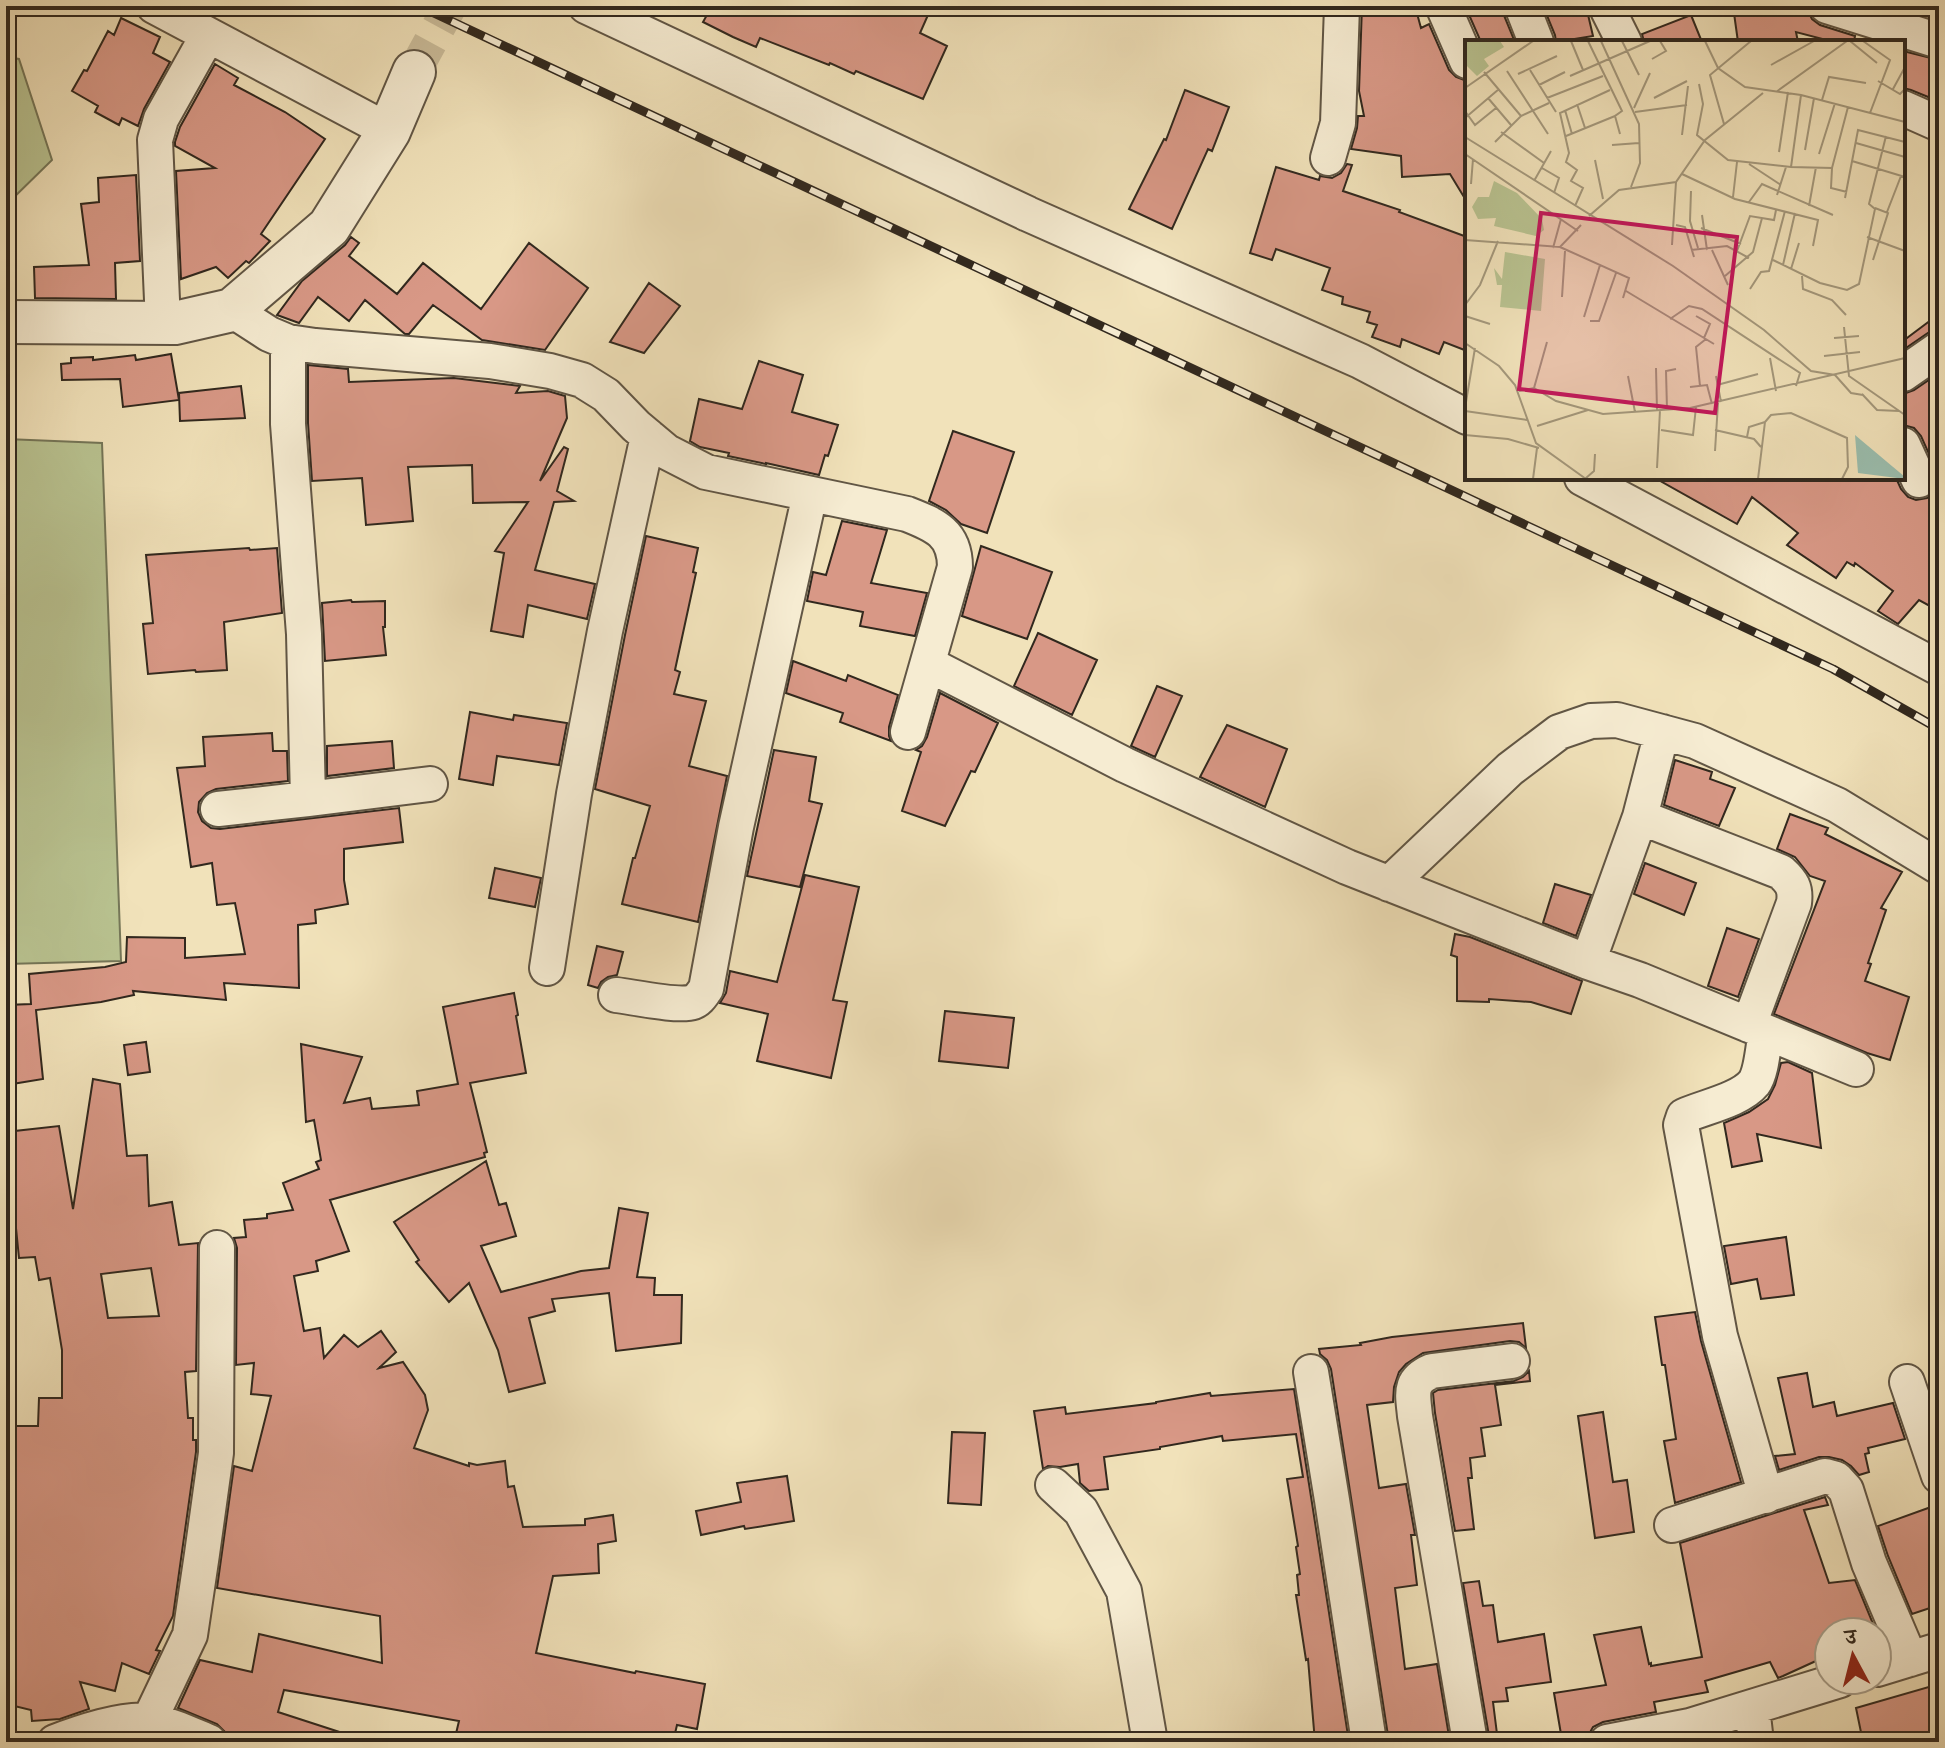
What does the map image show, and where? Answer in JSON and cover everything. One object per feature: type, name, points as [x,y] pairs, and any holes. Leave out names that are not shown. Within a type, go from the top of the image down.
[{"type":"street","points":[[154,6],[389,131]]},
{"type":"street","points":[[586,6],[1028,214],[1360,361],[1465,416]]},
{"type":"street","points":[[1328,158],[1338,123],[1342,6]]},
{"type":"street","points":[[1443,6],[1465,56]]},
{"type":"street","points":[[1522,6],[1535,40]]},
{"type":"street","points":[[1606,6],[1623,40]]},
{"type":"street","points":[[1827,6],[1939,41]]},
{"type":"street","points":[[163,323],[155,140],[161,119],[208,35]]},
{"type":"street","points":[[6,322],[175,323],[232,310],[329,227],[389,131],[414,72]]},
{"type":"street","points":[[1905,109],[1939,124]]},
{"type":"street","points":[[232,310],[269,334],[288,342],[490,361],[582,380],[606,395],[667,452],[706,472],[907,514],[938,528],[950,541],[955,567],[908,732]]},
{"type":"street","points":[[288,342],[288,424],[304,634],[308,799]]},
{"type":"street","points":[[1905,373],[1939,349]]},
{"type":"street","points":[[547,968],[574,794],[605,631],[648,436]]},
{"type":"street","points":[[1905,449],[1919,480]]},
{"type":"street","points":[[1586,480],[1939,668]]},
{"type":"street","points":[[616,995],[683,1003],[694,1002],[706,989],[736,827],[810,494]]},
{"type":"street","points":[[928,664],[1125,765],[1347,867],[1640,980],[1856,1069]]},
{"type":"street","points":[[1389,884],[1510,769],[1559,732],[1591,721],[1617,720],[1695,741],[1837,805],[1939,867]]},
{"type":"street","points":[[1588,962],[1640,817],[1662,732]]},
{"type":"street","points":[[218,809],[430,784]]},
{"type":"street","points":[[1640,817],[1781,872],[1792,882],[1795,891],[1757,1029],[1758,1074],[1754,1084],[1732,1098],[1684,1116],[1681,1125],[1720,1336],[1766,1496]]},
{"type":"street","points":[[149,1721],[190,1635],[202,1554],[216,1453],[217,1248]]},
{"type":"street","points":[[1470,1742],[1413,1390],[1421,1375],[1432,1371],[1512,1361]]},
{"type":"street","points":[[1311,1372],[1369,1742]]},
{"type":"street","points":[[1907,1382],[1938,1468]]},
{"type":"street","points":[[1672,1525],[1825,1476],[1836,1479],[1846,1490],[1869,1563],[1924,1654],[1893,1664]]},
{"type":"street","points":[[1053,1485],[1081,1511],[1124,1591],[1150,1742]]},
{"type":"street","points":[[1607,1742],[1690,1726],[1813,1688]]},
{"type":"street","points":[[1752,1707],[1756,1742]]},
{"type":"street","points":[[55,1742],[130,1720],[149,1721],[209,1742]]},
{"type":"green space","points":[[6,57],[19,59],[52,160],[6,205]]},
{"type":"green space","points":[[6,439],[102,443],[121,961],[6,964]]},
{"type":"building","points":[[712,6],[906,6],[928,15],[920,33],[947,46],[923,99],[856,71],[854,74],[760,38],[756,47],[733,37],[703,22]]},
{"type":"building","points":[[1362,6],[1415,6],[1421,28],[1429,24],[1449,70],[1465,80],[1465,199],[1450,174],[1402,177],[1401,156],[1351,149],[1358,116],[1364,116],[1359,91]]},
{"type":"building","points":[[1502,6],[1514,40],[1480,40],[1466,8]]},
{"type":"building","points":[[1543,6],[1586,6],[1593,36],[1556,40]]},
{"type":"building","points":[[1733,6],[1794,6],[1807,9],[1812,19],[1820,25],[1855,36],[1854,40],[1826,40],[1796,32],[1798,40],[1738,40]]},
{"type":"building","points":[[1916,6],[1939,10],[1939,20],[1914,12]]},
{"type":"building","points":[[1691,15],[1701,40],[1644,40],[1642,34]]},
{"type":"building","points":[[121,18],[160,37],[153,53],[170,62],[138,126],[122,118],[119,125],[95,112],[98,106],[72,91],[84,70],[87,71],[108,31],[114,35]]},
{"type":"building","points":[[1905,52],[1939,60],[1938,101],[1905,88]]},
{"type":"building","points":[[215,64],[238,78],[234,85],[285,112],[325,139],[261,234],[270,241],[249,263],[246,261],[228,278],[216,267],[181,279],[176,171],[215,168],[175,146],[175,142]]},
{"type":"building","points":[[1185,90],[1229,107],[1212,151],[1208,149],[1172,229],[1129,209],[1166,140]]},
{"type":"building","points":[[1347,164],[1352,165],[1343,191],[1465,236],[1465,350],[1444,342],[1439,354],[1402,339],[1400,347],[1372,337],[1377,325],[1367,322],[1370,312],[1342,304],[1343,297],[1322,290],[1330,268],[1276,249],[1272,260],[1250,253],[1276,167],[1319,180],[1320,176],[1332,178],[1341,173]]},
{"type":"building","points":[[136,175],[140,261],[115,263],[116,299],[35,298],[34,267],[89,265],[81,204],[99,202],[98,178]]},
{"type":"building","points":[[351,237],[359,243],[349,256],[397,294],[423,263],[481,309],[529,243],[588,288],[545,350],[482,340],[433,305],[409,334],[405,334],[365,300],[349,321],[318,297],[299,323],[277,315],[302,281]]},
{"type":"building","points":[[649,283],[680,306],[644,353],[610,342]]},
{"type":"building","points":[[1939,314],[1939,329],[1905,349],[1905,340]]},
{"type":"building","points":[[171,354],[179,400],[123,407],[120,379],[62,380],[61,364],[71,363],[71,358],[93,357],[93,360],[135,355],[136,360]]},
{"type":"building","points":[[759,361],[803,375],[792,412],[838,425],[819,475],[728,456],[729,453],[700,447],[690,441],[699,399],[742,409]]},
{"type":"building","points":[[308,365],[348,369],[349,382],[454,378],[520,386],[516,393],[548,391],[565,396],[567,418],[540,481],[564,447],[568,449],[557,491],[574,501],[554,502],[535,570],[595,584],[587,619],[528,605],[523,637],[491,631],[504,553],[495,551],[528,502],[473,503],[472,465],[408,467],[413,521],[366,525],[362,478],[312,481]]},
{"type":"building","points":[[1939,373],[1939,483],[1921,436],[1914,428],[1905,426],[1905,393]]},
{"type":"building","points":[[241,386],[245,418],[180,421],[179,393]]},
{"type":"building","points":[[953,431],[1014,452],[987,533],[961,524],[946,510],[929,501]]},
{"type":"building","points":[[1659,480],[1897,480],[1908,497],[1916,500],[1927,498],[1936,491],[1939,483],[1939,611],[1919,600],[1898,624],[1878,611],[1893,591],[1855,563],[1854,566],[1847,562],[1836,578],[1787,545],[1798,533],[1752,497],[1737,524]]},
{"type":"building","points":[[842,521],[887,530],[871,583],[927,593],[915,636],[860,626],[863,612],[807,601],[813,572],[826,575]]},
{"type":"building","points":[[646,536],[698,548],[693,572],[696,573],[675,670],[680,672],[674,694],[706,701],[689,766],[727,776],[698,922],[622,904],[650,806],[595,789]]},
{"type":"building","points":[[981,546],[1052,572],[1027,639],[962,616]]},
{"type":"building","points":[[277,548],[282,613],[224,622],[227,670],[148,674],[143,624],[153,623],[146,555]]},
{"type":"building","points":[[385,601],[383,627],[386,655],[325,661],[322,603]]},
{"type":"building","points":[[1038,633],[1097,660],[1072,715],[1014,686]]},
{"type":"building","points":[[793,661],[846,681],[848,675],[898,695],[889,727],[891,741],[840,722],[843,713],[786,693]]},
{"type":"building","points":[[1157,686],[1182,696],[1155,757],[1131,746]]},
{"type":"building","points":[[940,693],[998,723],[945,826],[902,811],[921,752],[916,750],[927,737]]},
{"type":"building","points":[[470,712],[513,720],[514,715],[567,723],[559,765],[497,756],[493,785],[459,779]]},
{"type":"building","points":[[1227,725],[1287,749],[1265,807],[1200,777]]},
{"type":"building","points":[[272,733],[273,751],[287,751],[288,781],[216,789],[207,793],[199,802],[198,812],[202,821],[211,828],[220,829],[399,808],[403,842],[344,849],[348,904],[315,910],[316,923],[298,925],[299,988],[224,983],[226,1000],[133,991],[134,995],[101,1002],[36,1010],[43,1079],[6,1085],[6,1005],[31,1004],[29,974],[126,962],[127,937],[185,938],[185,958],[245,954],[235,903],[217,905],[212,863],[191,867],[177,768],[205,766],[203,737]]},
{"type":"building","points":[[392,741],[394,768],[327,776],[327,746]]},
{"type":"building","points":[[774,750],[816,757],[809,801],[822,804],[800,887],[747,876]]},
{"type":"building","points":[[1675,760],[1712,772],[1710,779],[1735,788],[1719,826],[1664,805]]},
{"type":"building","points":[[1790,814],[1828,828],[1825,834],[1902,872],[1881,908],[1886,910],[1865,981],[1909,997],[1890,1060],[1774,1014],[1825,881],[1810,876],[1795,857],[1777,849]]},
{"type":"building","points":[[1645,863],[1696,883],[1684,915],[1634,894]]},
{"type":"building","points":[[495,868],[541,878],[535,907],[489,898]]},
{"type":"building","points":[[805,875],[859,887],[833,1000],[847,1002],[831,1078],[757,1061],[768,1014],[720,1003],[726,993],[730,971],[777,982]]},
{"type":"building","points":[[1555,884],[1591,895],[1576,936],[1543,923]]},
{"type":"building","points":[[1727,928],[1759,939],[1738,997],[1708,986]]},
{"type":"building","points":[[1455,934],[1582,981],[1571,1014],[1531,1002],[1489,999],[1489,1002],[1457,1001],[1457,957],[1451,955]]},
{"type":"building","points":[[597,946],[623,952],[617,975],[608,977],[598,988],[588,985]]},
{"type":"building","points":[[514,993],[526,1073],[470,1083],[487,1152],[484,1153],[485,1157],[330,1200],[349,1251],[316,1261],[318,1271],[294,1276],[304,1331],[320,1328],[324,1358],[344,1335],[358,1347],[381,1331],[396,1352],[379,1368],[403,1362],[425,1395],[428,1410],[414,1448],[469,1466],[469,1463],[477,1465],[505,1461],[508,1487],[514,1486],[523,1527],[585,1525],[585,1519],[613,1515],[616,1541],[598,1544],[599,1573],[553,1576],[536,1653],[705,1684],[697,1729],[677,1725],[673,1742],[454,1742],[459,1721],[284,1690],[278,1712],[355,1737],[355,1742],[253,1742],[227,1734],[217,1724],[178,1708],[200,1660],[252,1672],[259,1634],[382,1663],[380,1616],[217,1588],[234,1466],[252,1471],[271,1396],[251,1394],[254,1363],[236,1365],[237,1248],[234,1238],[246,1237],[244,1220],[267,1218],[267,1214],[293,1210],[283,1183],[319,1169],[316,1162],[321,1160],[314,1120],[306,1122],[301,1044],[362,1057],[344,1103],[370,1098],[372,1109],[419,1105],[417,1091],[458,1084],[443,1007]]},
{"type":"building","points":[[945,1011],[1014,1018],[1008,1068],[939,1061]]},
{"type":"building","points":[[146,1042],[150,1072],[128,1075],[124,1045]]},
{"type":"building","points":[[1788,1062],[1812,1073],[1821,1148],[1757,1134],[1762,1161],[1732,1167],[1724,1123],[1768,1099],[1781,1063]]},
{"type":"building","points":[[93,1079],[120,1084],[127,1156],[147,1155],[149,1206],[172,1202],[179,1245],[198,1243],[196,1371],[185,1372],[188,1418],[193,1418],[196,1452],[173,1616],[156,1650],[160,1651],[149,1674],[122,1663],[115,1691],[80,1682],[89,1709],[60,1719],[32,1721],[31,1710],[6,1704],[6,1426],[38,1426],[39,1398],[62,1398],[62,1350],[50,1278],[39,1280],[35,1257],[19,1258],[12,1188],[6,1189],[6,1132],[59,1126],[73,1209]],"holes":[[[151,1268],[159,1316],[108,1318],[101,1274]]]},
{"type":"building","points":[[486,1161],[499,1205],[506,1203],[516,1236],[481,1246],[501,1292],[581,1271],[609,1268],[619,1208],[648,1213],[637,1277],[655,1278],[654,1295],[682,1295],[681,1343],[616,1351],[609,1293],[552,1299],[555,1311],[529,1318],[545,1383],[509,1392],[498,1350],[469,1283],[449,1302],[416,1262],[419,1260],[394,1222]]},
{"type":"building","points":[[1786,1237],[1794,1295],[1761,1299],[1757,1279],[1731,1284],[1724,1246]]},
{"type":"building","points":[[1695,1312],[1741,1482],[1675,1503],[1664,1441],[1676,1439],[1655,1317]]},
{"type":"building","points":[[1523,1323],[1526,1348],[1519,1342],[1510,1341],[1423,1353],[1399,1372],[1393,1402],[1367,1405],[1379,1488],[1406,1484],[1415,1535],[1411,1535],[1417,1585],[1395,1588],[1405,1669],[1437,1664],[1450,1742],[1389,1742],[1331,1369],[1319,1349],[1361,1345],[1392,1337]]},
{"type":"building","points":[[1529,1371],[1530,1381],[1495,1385],[1501,1425],[1481,1428],[1485,1456],[1470,1458],[1472,1478],[1468,1478],[1474,1529],[1455,1531],[1433,1393],[1514,1381]]},
{"type":"building","points":[[1807,1373],[1813,1407],[1834,1402],[1837,1416],[1893,1403],[1905,1439],[1868,1448],[1869,1453],[1865,1454],[1869,1472],[1859,1475],[1842,1460],[1829,1457],[1819,1457],[1779,1470],[1775,1456],[1795,1454],[1778,1378]]},
{"type":"building","points":[[1294,1389],[1349,1742],[1315,1742],[1308,1659],[1296,1595],[1299,1595],[1297,1575],[1300,1574],[1298,1546],[1287,1479],[1303,1477],[1296,1434],[1223,1441],[1222,1436],[1104,1457],[1108,1489],[1089,1491],[1080,1483],[1078,1464],[1043,1469],[1034,1411],[1065,1407],[1066,1414],[1210,1393],[1211,1396]]},
{"type":"building","points":[[1603,1412],[1613,1482],[1627,1480],[1634,1532],[1595,1538],[1578,1416]]},
{"type":"building","points":[[952,1432],[985,1433],[981,1505],[948,1503]]},
{"type":"building","points":[[787,1476],[794,1521],[745,1529],[744,1526],[701,1535],[696,1511],[741,1502],[737,1483]]},
{"type":"building","points":[[1825,1497],[1828,1505],[1804,1510],[1829,1583],[1855,1580],[1870,1616],[1813,1616],[1813,1662],[1783,1676],[1778,1678],[1770,1662],[1705,1681],[1708,1692],[1654,1702],[1656,1712],[1603,1722],[1593,1727],[1588,1736],[1562,1740],[1554,1693],[1606,1685],[1594,1635],[1641,1627],[1651,1666],[1702,1657],[1680,1543]]},
{"type":"building","points":[[1939,1506],[1939,1605],[1912,1614],[1878,1526]]},
{"type":"building","points":[[1479,1581],[1483,1606],[1493,1605],[1498,1642],[1544,1634],[1551,1682],[1506,1688],[1508,1701],[1493,1702],[1498,1742],[1490,1742],[1463,1583]]},
{"type":"building","points":[[1939,1684],[1939,1742],[1863,1742],[1856,1708]]},
{"type":"tunnel","points":[[414,72],[450,6]]},
{"type":"railway","points":[[419,6],[1833,669],[1939,729]]}]
